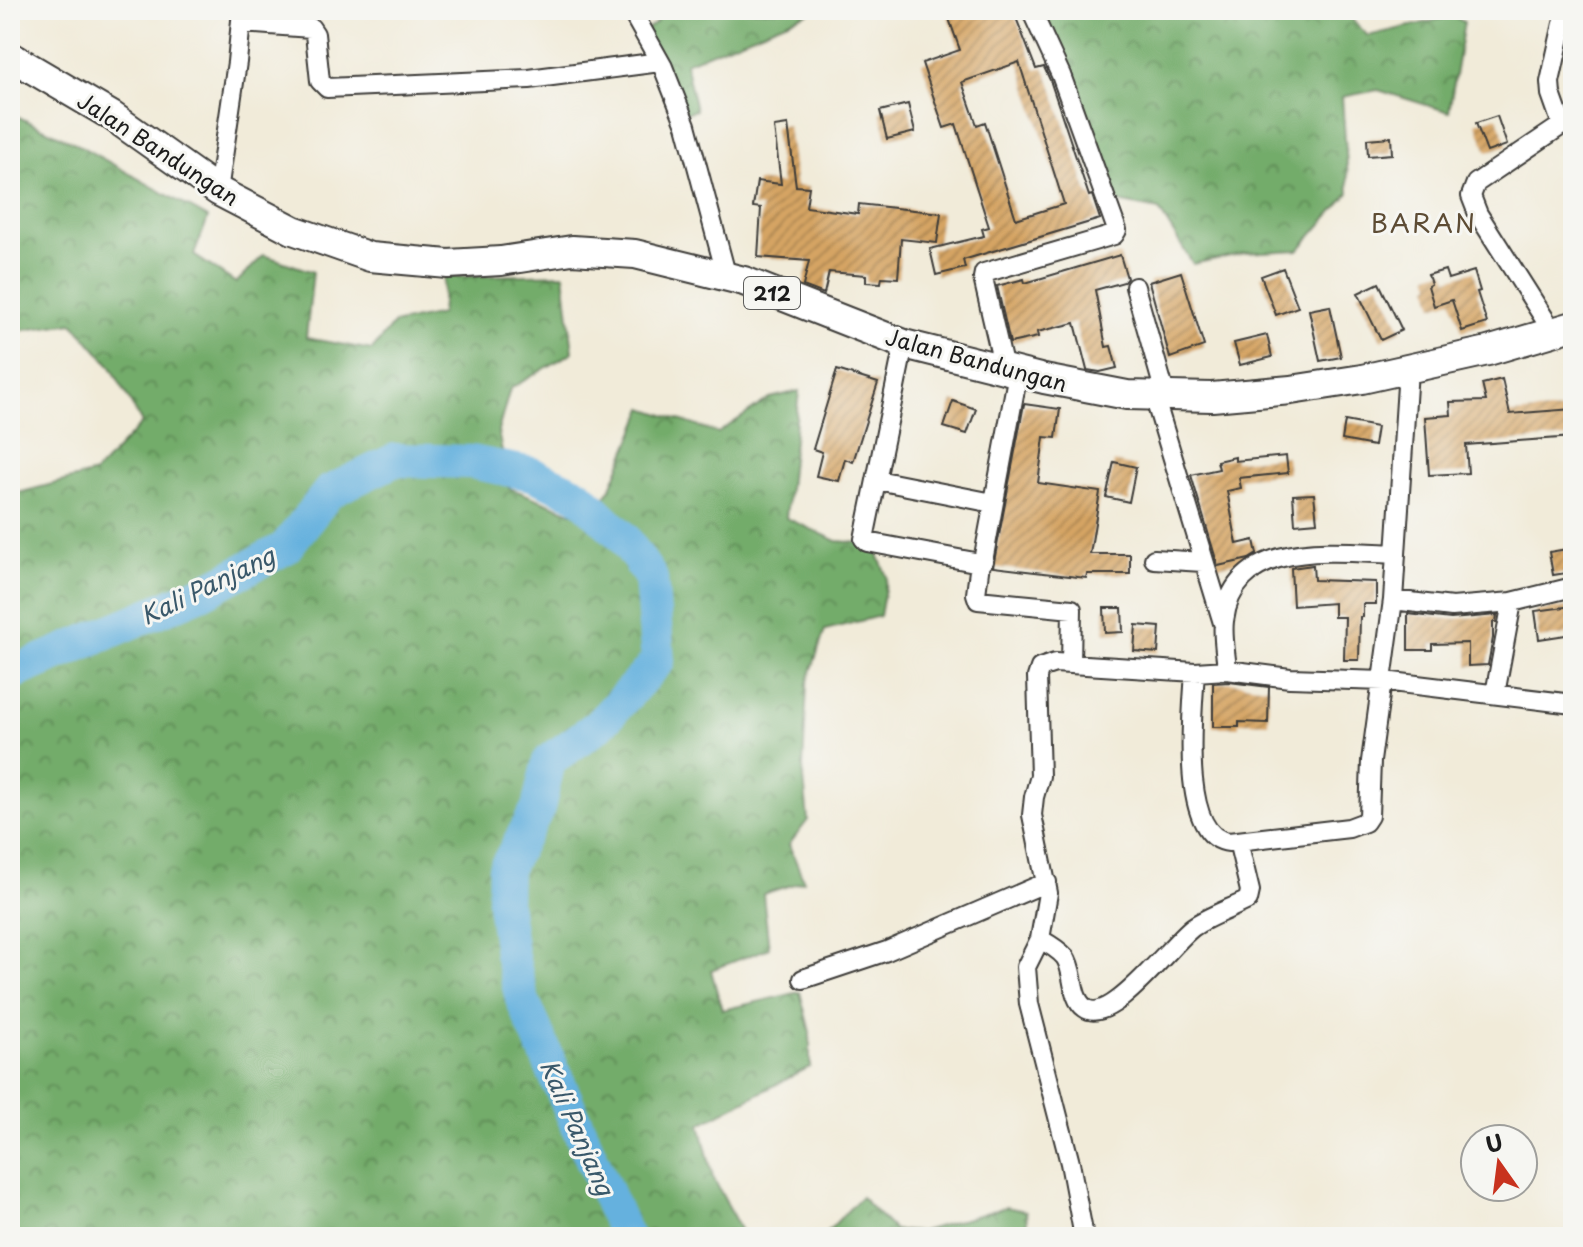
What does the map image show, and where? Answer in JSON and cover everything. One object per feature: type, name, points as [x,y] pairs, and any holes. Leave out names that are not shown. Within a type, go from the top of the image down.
[{"type":"main road","name":"Jalan Bandungan","points":[[10,56],[112,116],[218,191],[293,230],[370,257],[448,264],[501,261],[572,250],[614,251],[744,281],[904,344],[1011,371],[1127,395],[1212,397],[1291,390],[1408,370],[1563,329]]},
{"type":"street","points":[[631,10],[660,62],[686,125],[725,270],[744,281]]},
{"type":"street","points":[[1031,10],[1061,75],[1117,230],[1114,235],[984,273],[1011,371],[993,503],[976,594],[978,600],[1070,608],[1071,664]]},
{"type":"street","points":[[1563,329],[1478,214],[1471,196],[1476,183],[1568,123],[1551,94],[1550,82],[1566,10]]},
{"type":"street","points":[[218,191],[242,17],[311,28],[315,34],[320,81],[327,88],[529,79],[660,62]]},
{"type":"street","points":[[1135,287],[1203,562],[1223,624],[1227,670]]},
{"type":"street","points":[[904,344],[865,541],[980,563]]},
{"type":"street","points":[[1195,672],[1191,738],[1196,805],[1205,828],[1214,836],[1220,841],[1238,841],[1349,828],[1365,822],[1370,807],[1371,761],[1393,600],[1408,370]]},
{"type":"street","points":[[877,480],[993,503]]},
{"type":"street","points":[[1223,624],[1234,591],[1255,568],[1268,561],[1284,555],[1311,552],[1395,554]]},
{"type":"street","points":[[1154,559],[1203,562]]},
{"type":"street","points":[[1393,600],[1452,607],[1512,602],[1573,587]]},
{"type":"street","points":[[1495,694],[1512,602]]},
{"type":"street","points":[[1084,1237],[1070,1163],[1027,990],[1026,967],[1040,939],[1048,900],[1032,815],[1040,776],[1038,670],[1049,663],[1195,672],[1227,670],[1290,678],[1384,681],[1573,704]]},
{"type":"street","points":[[1040,939],[1067,959],[1080,1003],[1092,1012],[1102,1011],[1134,987],[1192,928],[1248,900],[1250,891],[1238,841]]},
{"type":"street","points":[[803,979],[861,962],[1047,882]]},
{"type":"green space","points":[[652,10],[815,10],[685,63],[696,110],[674,116],[637,37],[657,22]]},
{"type":"green space","points":[[1044,10],[1343,10],[1368,36],[1453,16],[1464,22],[1449,112],[1378,90],[1342,97],[1349,193],[1299,250],[1245,253],[1193,264],[1159,210],[1118,202],[1069,82]]},
{"type":"green space","points":[[10,113],[73,142],[208,218],[194,255],[236,283],[264,255],[313,272],[306,338],[372,350],[393,324],[441,314],[444,277],[564,274],[573,352],[510,389],[498,431],[509,488],[587,518],[610,490],[644,408],[718,433],[770,398],[799,391],[786,518],[837,541],[874,544],[887,577],[880,616],[825,630],[807,684],[803,768],[808,820],[789,845],[804,881],[763,894],[769,948],[711,970],[722,1010],[800,992],[810,1032],[810,1067],[700,1124],[713,1177],[744,1237],[13,1237],[10,1234],[10,495],[95,473],[142,423],[110,365],[73,323],[10,332]]},
{"type":"green space","points":[[861,1197],[894,1230],[919,1232],[1006,1207],[1026,1211],[1028,1237],[822,1237]]},
{"type":"building","points":[[966,10],[972,10],[974,17],[992,10],[1013,10],[1036,69],[1044,67],[1050,80],[1089,196],[1092,195],[1100,219],[963,260],[965,268],[936,275],[930,249],[984,236],[982,229],[989,227],[956,124],[944,128],[922,63],[960,50],[948,16]],"holes":[[[1019,62],[1064,204],[1016,219],[985,122],[977,125],[962,82]]]},
{"type":"building","points":[[908,104],[915,132],[887,139],[880,111]]},
{"type":"building","points":[[1497,116],[1507,145],[1487,152],[1476,123]]},
{"type":"building","points":[[788,125],[796,186],[809,187],[806,207],[858,214],[859,204],[941,213],[937,243],[901,239],[898,278],[882,277],[881,283],[866,282],[866,275],[829,272],[824,294],[803,286],[809,261],[758,257],[761,208],[753,207],[757,181],[781,184],[774,127]]},
{"type":"building","points":[[1391,137],[1392,154],[1368,156],[1367,139]]},
{"type":"building","points":[[1120,255],[1127,278],[1124,282],[1095,290],[1106,347],[1111,346],[1117,368],[1100,372],[1087,370],[1075,323],[1037,332],[1038,337],[1010,343],[997,286],[1024,279],[1025,283]]},
{"type":"building","points":[[1283,268],[1298,307],[1276,315],[1261,276]]},
{"type":"building","points":[[1445,270],[1448,279],[1474,271],[1487,323],[1462,331],[1452,300],[1434,306],[1428,275]]},
{"type":"building","points":[[1181,272],[1204,346],[1170,358],[1149,282]]},
{"type":"building","points":[[1379,283],[1402,330],[1381,340],[1358,293]]},
{"type":"building","points":[[1330,306],[1341,357],[1320,361],[1309,310]]},
{"type":"building","points":[[1267,335],[1272,357],[1240,365],[1234,343]]},
{"type":"building","points":[[837,370],[878,383],[853,462],[845,459],[839,481],[816,476],[822,452],[813,449]]},
{"type":"building","points":[[1502,379],[1510,414],[1573,409],[1573,437],[1466,445],[1468,473],[1429,475],[1425,417],[1451,415],[1450,402],[1486,401],[1482,384]]},
{"type":"building","points":[[953,401],[976,409],[967,434],[944,427]]},
{"type":"building","points":[[1024,404],[1060,409],[1056,438],[1044,437],[1038,483],[1100,492],[1090,554],[1130,554],[1130,574],[1087,574],[1086,578],[993,567]]},
{"type":"building","points":[[1345,421],[1377,427],[1374,446],[1342,440]]},
{"type":"building","points":[[1286,456],[1288,473],[1239,478],[1241,488],[1227,491],[1237,544],[1254,540],[1257,554],[1249,559],[1218,566],[1191,475],[1219,469],[1217,461],[1235,457],[1235,461]]},
{"type":"building","points":[[1114,462],[1136,467],[1129,502],[1106,497]]},
{"type":"building","points":[[1314,494],[1317,522],[1295,524],[1293,495]]},
{"type":"building","points":[[1573,548],[1573,572],[1553,575],[1549,552]]},
{"type":"building","points":[[1313,565],[1314,580],[1376,582],[1376,604],[1363,604],[1363,617],[1360,617],[1359,660],[1344,660],[1345,617],[1334,617],[1334,603],[1293,606],[1291,568]]},
{"type":"building","points":[[1573,606],[1573,634],[1539,639],[1535,611]]},
{"type":"building","points":[[1104,608],[1122,608],[1123,632],[1105,633]]},
{"type":"building","points":[[1408,614],[1451,619],[1497,615],[1496,622],[1493,622],[1488,665],[1468,666],[1468,643],[1432,644],[1432,650],[1408,650]]},
{"type":"building","points":[[1136,625],[1160,627],[1158,653],[1134,651]]},
{"type":"building","points":[[1213,683],[1269,687],[1268,723],[1239,722],[1239,727],[1213,727]]},
{"type":"waterway","name":"Kali Panjang","points":[[10,674],[203,592],[285,548],[329,492],[395,460],[471,462],[532,474],[579,495],[624,538],[651,578],[658,661],[599,725],[549,761],[538,808],[505,869],[504,903],[522,999],[626,1237]]},
{"type":"district","name":"BARAN","points":[[1424,222]]}]
